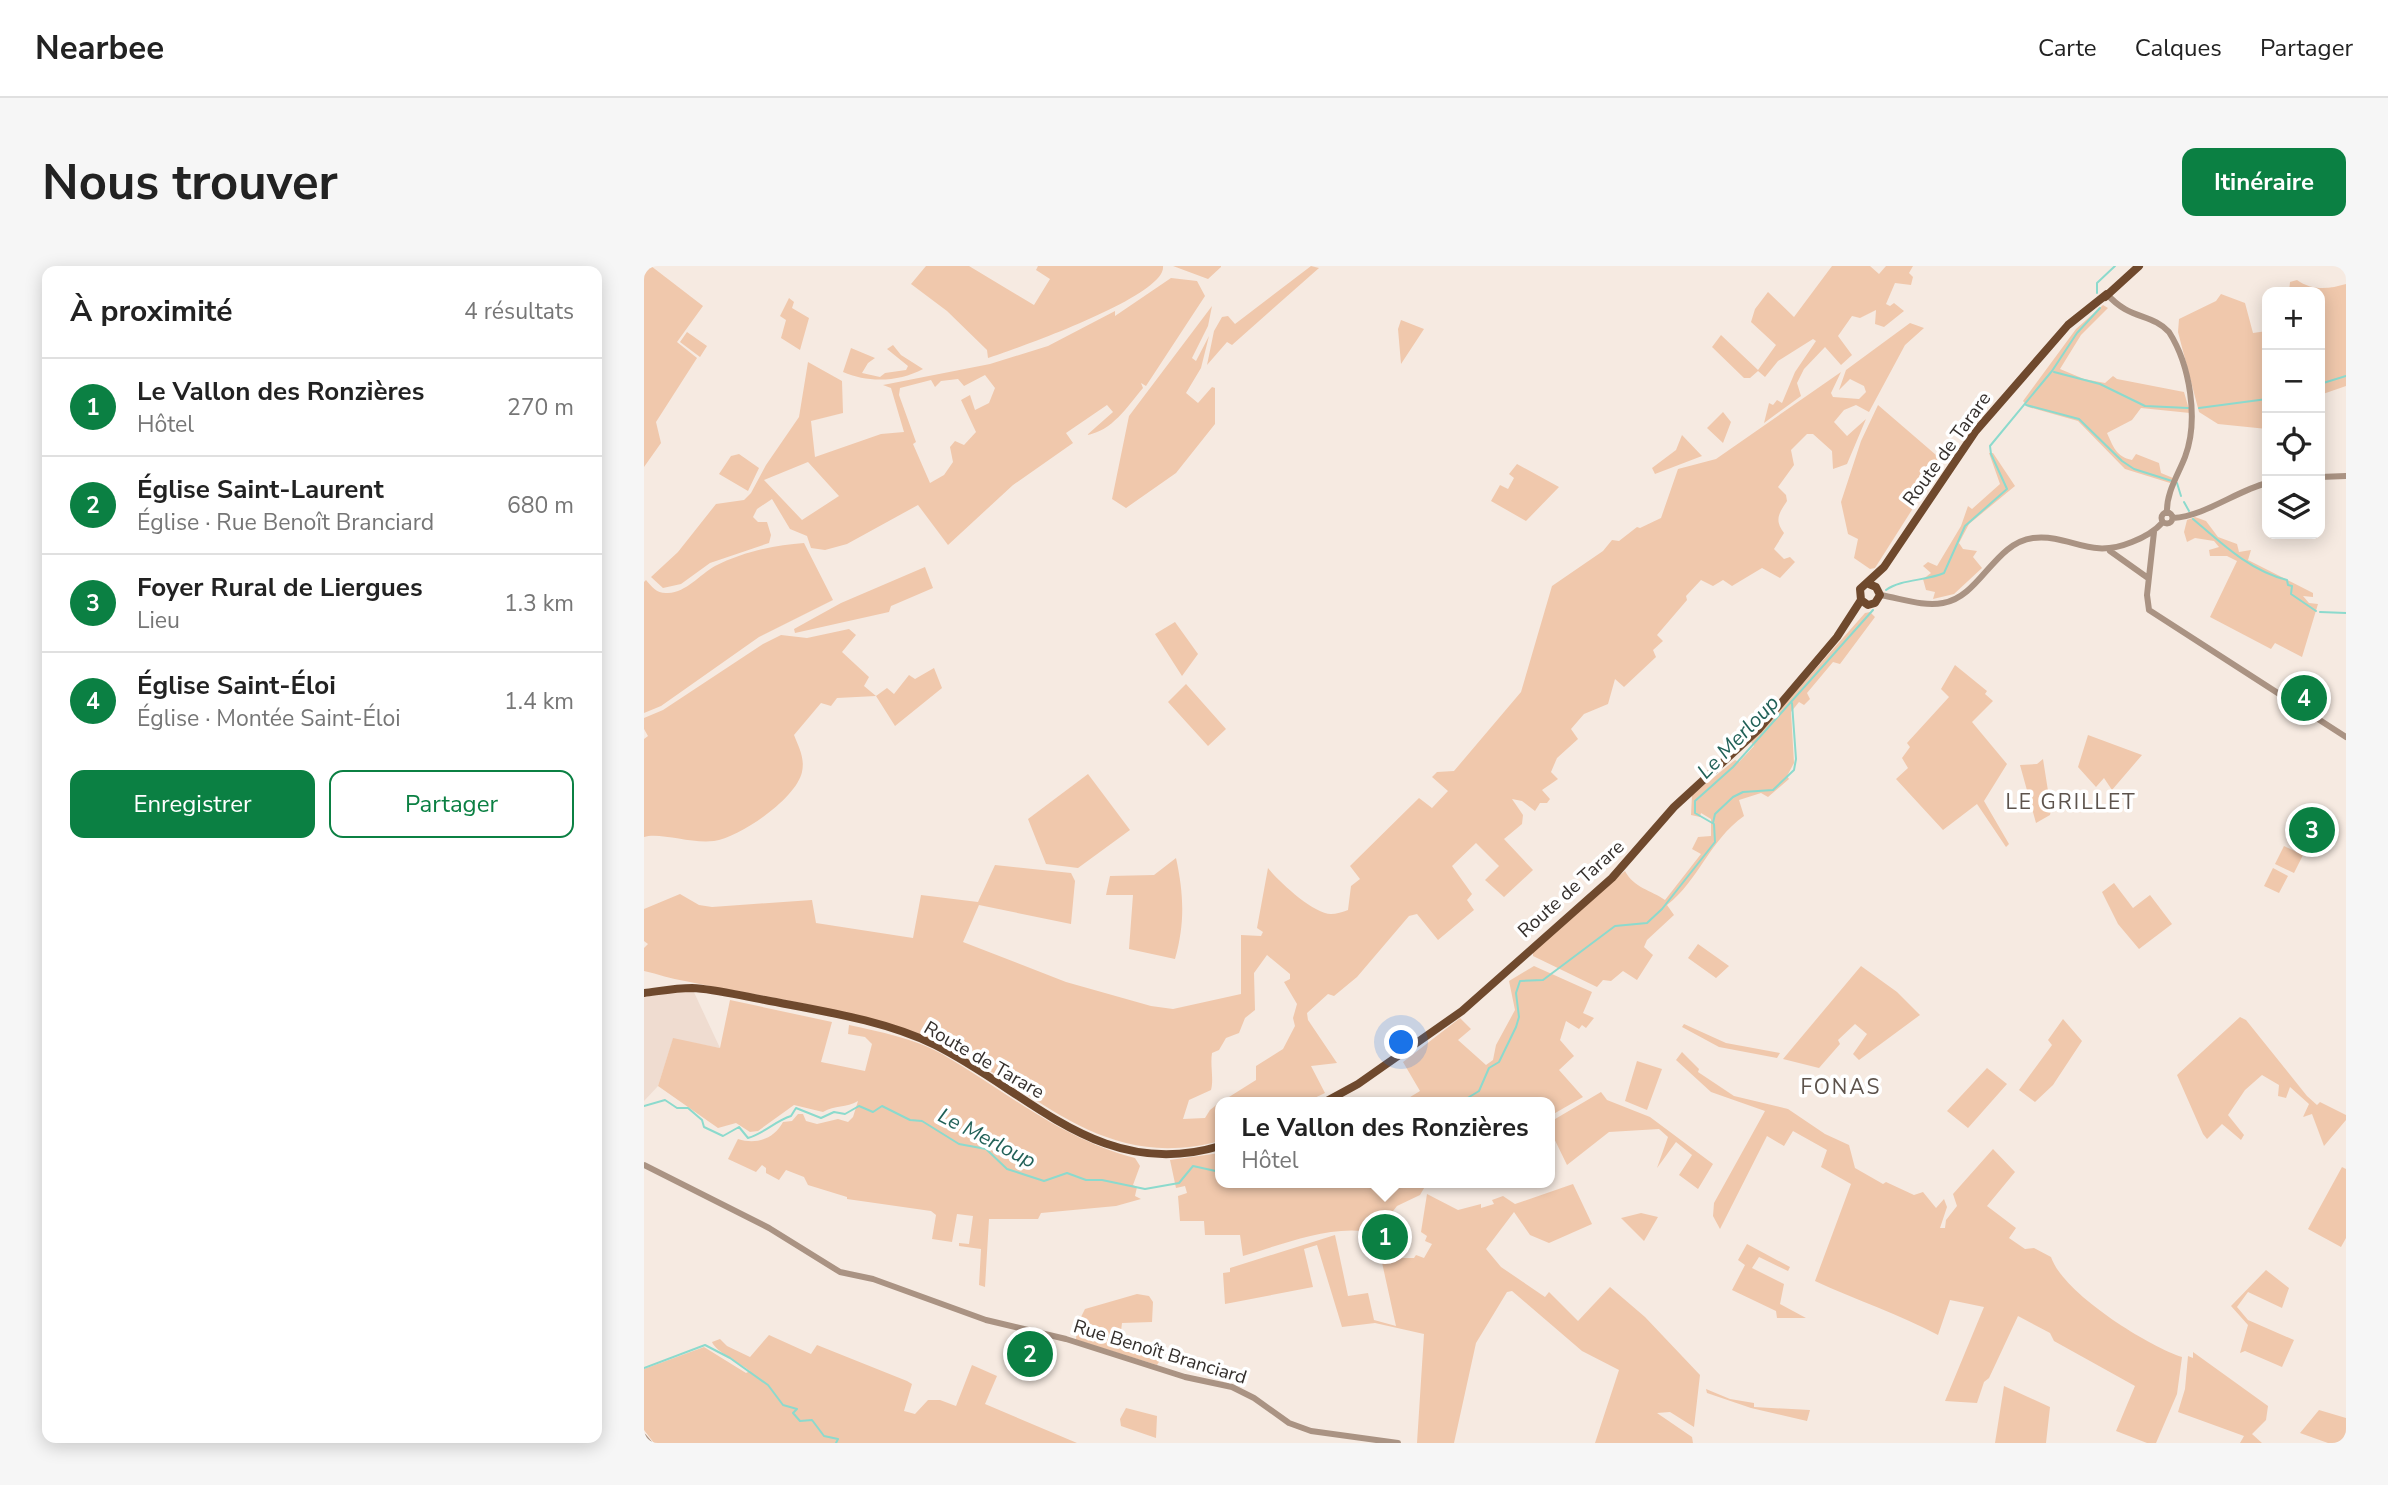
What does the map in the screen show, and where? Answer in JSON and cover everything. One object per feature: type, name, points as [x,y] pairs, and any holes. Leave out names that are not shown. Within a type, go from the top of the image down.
[{"type":"main road","name":"Route de Tarare","points":[[1334,1097],[1358,1084],[1457,1014],[1605,884],[1674,807],[1759,729],[1863,602],[1860,589],[1875,589],[1884,567],[1975,432],[2058,337],[2139,266]]},
{"type":"main road","points":[[1863,602],[1875,603],[1875,589]]},
{"type":"main road","name":"Route de Tarare","points":[[644,993],[674,989],[709,990],[889,1028],[936,1046],[1066,1127],[1108,1145],[1132,1152],[1164,1154],[1189,1153],[1215,1147]]},
{"type":"street","points":[[2107,294],[2122,310],[2164,326],[2174,339],[2194,415],[2190,442],[2166,500],[2163,522]]},
{"type":"street","points":[[2325,477],[2346,476]]},
{"type":"street","points":[[2163,522],[2169,524],[2173,518],[2194,513],[2235,493],[2262,485]]},
{"type":"street","points":[[2166,513],[2173,518]]},
{"type":"street","points":[[2110,551],[2154,532],[2163,522]]},
{"type":"street","points":[[2154,532],[2148,578],[2148,606],[2151,612],[2346,737]]},
{"type":"street","points":[[1875,589],[1934,605],[1947,603],[1960,596],[2011,547],[2031,538],[2110,551],[2148,578]]},
{"type":"street","name":"Rue Benoît Branciard","points":[[644,1166],[769,1228],[830,1267],[886,1283],[986,1320],[1066,1339],[1185,1377],[1232,1387],[1245,1392],[1289,1423],[1311,1432],[1398,1443]]},
{"type":"street","points":[[644,1437],[649,1443]]},
{"type":"shaded area","points":[[644,266],[651,266],[703,306],[677,342],[697,358],[656,422],[661,443],[644,467]]},
{"type":"shaded area","points":[[926,266],[969,266],[1034,305],[1050,279],[1036,270],[1038,266],[1163,266],[1158,278],[1117,306],[1056,333],[988,358],[987,350],[947,311],[911,284]]},
{"type":"shaded area","points":[[1173,266],[1221,266],[1221,267],[1208,279]]},
{"type":"shaded area","points":[[1311,266],[1319,268],[1232,345],[1227,342],[1207,365],[1214,331],[1222,317],[1228,316],[1235,324]]},
{"type":"shaded area","points":[[1832,266],[1870,266],[1879,274],[1886,266],[1913,266],[1909,273],[1913,277],[1911,285],[1895,283],[1886,304],[1890,306],[1894,303],[1904,311],[1884,327],[1875,324],[1876,310],[1860,318],[1852,316],[1838,336],[1852,355],[1841,365],[1825,347],[1804,369],[1797,383],[1801,396],[1764,423],[1769,403],[1773,405],[1777,400],[1782,403],[1795,372],[1816,341],[1813,339],[1778,361],[1765,377],[1758,371],[1750,378],[1744,378],[1712,347],[1721,335],[1758,370],[1776,345],[1751,322],[1755,309],[1768,292],[1794,317]]},
{"type":"shaded area","points":[[1171,278],[1197,281],[1205,296],[1146,386],[1141,383],[1143,388],[1118,417],[1104,429],[1087,435],[1113,412],[1107,405],[1066,433],[1073,443],[1013,485],[948,545],[918,505],[847,544],[825,550],[811,548],[807,536],[790,529],[772,499],[757,509],[753,517],[758,522],[767,522],[771,535],[769,543],[710,563],[681,584],[663,588],[651,577],[678,552],[716,504],[744,500],[751,493],[766,465],[799,417],[808,362],[842,381],[843,413],[811,421],[815,457],[881,434],[904,432],[891,388],[883,385],[990,364],[1048,346],[1115,311],[1115,316]],"holes":[[[985,375],[995,388],[989,403],[975,410],[970,395],[961,400],[976,432],[964,445],[955,441],[950,447],[953,462],[944,475],[930,483],[913,444],[916,442],[899,395],[900,388],[931,380],[935,387],[941,381],[958,379],[964,386]],[[808,462],[839,496],[802,520],[764,480]]]},
{"type":"shaded area","points":[[2297,280],[2315,287],[2290,287],[2290,282]]},
{"type":"shaded area","points":[[2346,284],[2346,386],[2325,393],[2325,288]]},
{"type":"shaded area","points":[[2221,294],[2245,303],[2253,333],[2262,332],[2262,428],[2218,424],[2199,412],[2178,332],[2179,319],[2216,301]]},
{"type":"shaded area","points":[[789,298],[794,302],[792,308],[809,318],[800,350],[781,338],[786,320],[780,316]]},
{"type":"shaded area","points":[[2103,305],[2108,308],[2081,335],[2060,369],[2084,379],[2105,383],[2113,376],[2184,392],[2190,413],[2141,408],[2132,420],[2107,433],[2119,454],[2132,460],[2136,454],[2159,463],[2161,473],[2173,478],[2170,483],[2125,469],[2078,421],[2028,407],[2023,401],[2076,329]]},
{"type":"shaded area","points":[[1212,306],[1208,326],[1192,358],[1196,361],[1209,336],[1201,368],[1186,393],[1198,403],[1212,387],[1215,388],[1215,424],[1176,473],[1126,508],[1112,499],[1129,416]]},
{"type":"shaded area","points":[[1401,320],[1424,329],[1401,364],[1398,329]]},
{"type":"shaded area","points":[[1910,323],[1924,328],[1905,345],[1869,412],[1856,405],[1844,410],[1834,422],[1847,436],[1866,419],[1847,464],[1833,469],[1832,451],[1813,434],[1807,434],[1791,450],[1794,465],[1778,487],[1786,495],[1787,501],[1779,517],[1784,533],[1774,549],[1784,559],[1790,557],[1795,562],[1780,578],[1762,568],[1732,586],[1723,580],[1713,586],[1701,580],[1657,635],[1663,641],[1653,650],[1656,657],[1624,687],[1615,679],[1608,704],[1584,714],[1571,729],[1578,739],[1557,758],[1551,772],[1558,779],[1542,790],[1550,799],[1547,803],[1540,803],[1535,811],[1522,801],[1512,799],[1523,815],[1522,824],[1504,839],[1533,870],[1504,897],[1485,880],[1499,866],[1476,843],[1452,866],[1472,894],[1467,900],[1474,910],[1438,940],[1417,914],[1409,916],[1357,977],[1334,996],[1328,994],[1307,1013],[1308,1020],[1337,1063],[1311,1066],[1325,1093],[1317,1097],[1229,1097],[1256,1080],[1256,1066],[1283,1049],[1295,1026],[1293,1018],[1297,1004],[1284,982],[1290,979],[1290,974],[1267,955],[1254,973],[1255,1010],[1245,1018],[1239,1033],[1226,1038],[1219,1050],[1212,1053],[1211,1090],[1189,1100],[1183,1119],[1205,1118],[1215,1106],[1215,1142],[1174,1148],[1133,1145],[1096,1133],[1061,1116],[958,1052],[891,1025],[833,1010],[644,971],[644,948],[648,944],[644,941],[644,909],[680,894],[699,905],[712,907],[812,900],[816,923],[913,938],[921,895],[978,902],[995,865],[1071,873],[1075,881],[1071,924],[979,905],[963,942],[1066,982],[1151,1006],[1173,1009],[1241,994],[1241,935],[1261,936],[1263,932],[1257,928],[1268,868],[1288,889],[1316,909],[1331,914],[1348,910],[1351,886],[1360,879],[1350,866],[1419,798],[1432,808],[1448,791],[1432,777],[1437,772],[1454,771],[1521,692],[1552,586],[1603,551],[1612,540],[1619,541],[1637,527],[1661,518],[1678,469],[1716,459],[1841,372],[1831,393],[1833,397],[1859,399],[1866,392],[1864,386],[1850,379],[1839,390],[1846,370]]},
{"type":"shaded area","points":[[687,332],[707,346],[700,357],[680,342]]},
{"type":"shaded area","points":[[893,345],[901,355],[923,369],[883,380],[843,372],[851,348],[875,358],[862,373],[880,377],[885,373],[906,370],[908,366],[887,349]]},
{"type":"shaded area","points":[[1878,405],[1943,461],[1875,568],[1870,569],[1854,558],[1858,539],[1848,534],[1841,502],[1861,441]]},
{"type":"shaded area","points":[[1723,412],[1731,422],[1723,443],[1707,428]]},
{"type":"shaded area","points":[[1682,435],[1702,456],[1655,474],[1652,468],[1676,450]]},
{"type":"shaded area","points":[[1989,453],[1993,453],[2015,486],[1969,524],[1959,543],[1963,549],[1977,551],[1973,557],[1982,568],[1954,594],[1933,599],[1935,592],[1926,590],[1923,579],[1931,573],[1923,566],[1928,562],[1937,566],[1961,526],[1968,506],[1972,509],[2000,484]]},
{"type":"shaded area","points":[[739,454],[759,468],[748,491],[719,474],[731,456]]},
{"type":"shaded area","points":[[1517,464],[1559,487],[1526,521],[1491,501],[1500,485],[1508,489],[1514,478],[1509,474]]},
{"type":"shaded area","points":[[2195,517],[2206,521],[2218,537],[2237,544],[2239,552],[2251,550],[2248,560],[2313,593],[2313,597],[2303,596],[2309,603],[2318,604],[2302,657],[2275,643],[2271,649],[2210,617],[2237,561],[2227,556],[2210,556],[2209,550],[2219,547],[2214,541],[2195,538],[2187,542],[2184,532],[2187,520]]},
{"type":"shaded area","points":[[804,543],[833,600],[759,637],[661,706],[644,713],[644,582],[646,580],[655,590],[661,592],[675,592],[715,566],[736,557],[770,547]]},
{"type":"shaded area","points":[[925,567],[933,588],[891,606],[889,612],[795,633],[794,629],[841,603]]},
{"type":"shaded area","points":[[1870,612],[1875,617],[1840,664],[1833,662],[1807,693],[1810,699],[1804,705],[1799,702],[1791,712],[1794,763],[1787,776],[1789,779],[1768,797],[1761,793],[1739,800],[1744,816],[1722,837],[1688,884],[1667,905],[1674,915],[1647,940],[1644,947],[1653,955],[1637,980],[1623,971],[1611,981],[1603,980],[1597,987],[1533,956],[1533,951],[1625,871],[1638,885],[1665,900],[1701,854],[1692,849],[1698,837],[1711,836],[1711,819],[1701,813],[1700,817],[1691,815],[1692,795],[1735,760],[1739,762],[1754,746],[1751,742],[1865,613]]},
{"type":"shaded area","points":[[1175,622],[1198,654],[1182,676],[1155,634]]},
{"type":"shaded area","points":[[849,629],[856,635],[842,652],[869,677],[864,686],[876,696],[837,698],[831,706],[821,703],[794,735],[803,767],[798,783],[789,794],[752,825],[725,838],[696,841],[644,837],[644,739],[648,736],[644,729],[644,718],[663,710],[781,635],[807,638]]},
{"type":"shaded area","points":[[1955,665],[1987,691],[1985,694],[1993,701],[1972,722],[2007,764],[1984,801],[2009,844],[2006,847],[1977,804],[1943,830],[1896,779],[1908,768],[1902,758],[1910,747],[1907,743],[1949,697],[1941,689]]},
{"type":"shaded area","points":[[934,668],[942,688],[895,726],[876,696],[887,688],[894,694],[909,675],[915,679]]},
{"type":"shaded area","points":[[1186,684],[1226,729],[1208,746],[1168,702]]},
{"type":"shaded area","points":[[2088,735],[2142,755],[2112,790],[2104,778],[2096,787],[2078,767]]},
{"type":"shaded area","points":[[2043,759],[2051,810],[2050,815],[2036,823],[2020,765],[2037,764]]},
{"type":"shaded area","points":[[1088,774],[1130,830],[1078,868],[1046,864],[1028,819]]},
{"type":"shaded area","points":[[2284,846],[2303,855],[2294,873],[2275,864]]},
{"type":"shaded area","points":[[1176,858],[1182,909],[1175,959],[1129,949],[1133,895],[1106,895],[1110,876],[1154,875]]},
{"type":"shaded area","points":[[2273,868],[2288,876],[2279,893],[2264,886]]},
{"type":"shaded area","points":[[2114,883],[2133,908],[2150,895],[2172,924],[2139,949],[2118,924],[2102,892]]},
{"type":"shaded area","points":[[1698,944],[1729,966],[1716,978],[1688,958]]},
{"type":"shaded area","points":[[1534,966],[1592,992],[1583,1013],[1594,1018],[1586,1028],[1582,1025],[1579,1029],[1566,1021],[1560,1040],[1574,1056],[1559,1070],[1583,1097],[1555,1113],[1555,1097],[1410,1097],[1420,1091],[1403,1062],[1460,1018],[1471,1029],[1458,1040],[1486,1065],[1493,1060],[1496,1045],[1515,1010],[1509,981]]},
{"type":"shaded area","points":[[1861,966],[1897,992],[1920,1015],[1859,1060],[1853,1054],[1867,1034],[1855,1024],[1838,1040],[1840,1044],[1819,1068],[1783,1059]]},
{"type":"shaded area","points":[[692,988],[720,1048],[673,1039],[658,1086],[644,1101],[644,993]]},
{"type":"shaded area","points":[[730,1000],[832,1022],[821,1062],[865,1071],[872,1044],[865,1037],[848,1034],[849,1025],[897,1036],[931,1048],[1059,1127],[1108,1150],[1135,1158],[1140,1166],[1133,1185],[1137,1187],[1135,1196],[1141,1199],[1116,1206],[1041,1213],[1038,1219],[989,1219],[985,1287],[979,1285],[981,1249],[959,1246],[959,1243],[969,1244],[973,1216],[957,1214],[952,1242],[932,1239],[936,1215],[931,1211],[847,1199],[808,1185],[804,1177],[786,1170],[779,1180],[766,1173],[766,1168],[762,1165],[756,1172],[728,1159],[738,1139],[764,1139],[775,1133],[783,1122],[792,1121],[798,1114],[803,1114],[806,1121],[817,1124],[838,1119],[848,1122],[853,1117],[858,1101],[823,1112],[794,1105],[758,1131],[750,1132],[736,1123],[718,1128],[658,1086],[673,1038],[720,1048]]},
{"type":"shaded area","points":[[2240,1017],[2246,1020],[2307,1096],[2317,1105],[2320,1102],[2346,1115],[2346,1120],[2324,1146],[2312,1114],[2303,1117],[2309,1104],[2290,1087],[2286,1098],[2278,1096],[2279,1085],[2262,1075],[2245,1090],[2228,1115],[2244,1135],[2241,1140],[2222,1124],[2207,1139],[2203,1134],[2177,1075]]},
{"type":"shaded area","points":[[2063,1019],[2082,1041],[2053,1085],[2035,1102],[2019,1090],[2052,1045],[2048,1040]]},
{"type":"shaded area","points":[[1684,1024],[1726,1043],[1780,1053],[1777,1058],[1719,1047],[1682,1027]]},
{"type":"shaded area","points":[[1682,1052],[1699,1069],[1698,1072],[1734,1096],[1788,1109],[1825,1134],[1849,1145],[1855,1168],[1883,1184],[1886,1182],[1914,1195],[1923,1192],[1936,1208],[1944,1199],[1947,1207],[1940,1228],[1945,1228],[1946,1220],[1957,1206],[1953,1194],[1993,1149],[2015,1172],[1987,1206],[2016,1228],[2009,1238],[2025,1249],[2034,1248],[2051,1257],[2071,1286],[2128,1330],[2182,1357],[2177,1394],[2156,1443],[2147,1443],[2116,1431],[2135,1386],[2054,1341],[2050,1333],[2018,1316],[1989,1378],[1984,1382],[1977,1403],[1945,1401],[1984,1307],[1950,1300],[1938,1335],[1815,1281],[1851,1184],[1821,1167],[1827,1150],[1793,1131],[1784,1146],[1767,1136],[1720,1229],[1713,1216],[1714,1203],[1765,1111],[1711,1092],[1676,1060]]},
{"type":"shaded area","points":[[1637,1061],[1662,1069],[1647,1110],[1625,1101]]},
{"type":"shaded area","points":[[1987,1068],[2007,1084],[1968,1128],[1947,1111]]},
{"type":"shaded area","points":[[1601,1092],[1607,1100],[1650,1117],[1713,1164],[1698,1189],[1679,1175],[1692,1155],[1676,1142],[1657,1168],[1668,1137],[1659,1129],[1609,1132],[1567,1165],[1555,1140],[1555,1119]]},
{"type":"shaded area","points":[[1215,1154],[1215,1188],[1424,1188],[1420,1195],[1397,1206],[1386,1220],[1364,1221],[1363,1231],[1317,1234],[1243,1256],[1240,1235],[1205,1235],[1204,1221],[1180,1221],[1178,1196],[1187,1193],[1185,1186],[1176,1188],[1170,1160]]},
{"type":"shaded area","points":[[2342,1167],[2346,1169],[2346,1238],[2341,1247],[2308,1229]]},
{"type":"shaded area","points":[[1573,1184],[1592,1224],[1549,1243],[1530,1235],[1514,1212],[1486,1249],[1501,1267],[1545,1297],[1549,1292],[1578,1321],[1610,1287],[1645,1317],[1700,1375],[1694,1427],[1670,1412],[1657,1413],[1692,1437],[1693,1443],[1595,1443],[1619,1370],[1582,1351],[1512,1291],[1507,1292],[1476,1343],[1454,1443],[1417,1443],[1424,1334],[1375,1323],[1342,1327],[1317,1245],[1304,1249],[1313,1287],[1225,1304],[1223,1273],[1230,1272],[1230,1268],[1335,1235],[1348,1296],[1368,1293],[1374,1320],[1396,1326],[1381,1258],[1414,1258],[1416,1255],[1424,1258],[1432,1244],[1425,1241],[1427,1236],[1421,1232],[1427,1194],[1458,1210],[1481,1204],[1481,1208],[1494,1204],[1492,1200],[1503,1196],[1515,1204]]},
{"type":"shaded area","points":[[1641,1213],[1658,1217],[1644,1241],[1621,1218]]},
{"type":"shaded area","points":[[1747,1244],[1790,1267],[1788,1271],[1759,1257],[1752,1268],[1784,1284],[1780,1304],[1806,1318],[1777,1318],[1776,1311],[1732,1290],[1745,1265],[1738,1260]]},
{"type":"shaded area","points":[[2266,1270],[2289,1288],[2282,1308],[2248,1292],[2237,1307],[2248,1320],[2294,1340],[2282,1367],[2245,1351],[2240,1353],[2248,1325],[2231,1306]]},
{"type":"shaded area","points":[[1137,1294],[1149,1296],[1153,1302],[1152,1322],[1122,1323],[1120,1339],[1130,1340],[1136,1347],[1156,1348],[1162,1357],[1157,1365],[1076,1340],[1077,1325],[1085,1309]]},
{"type":"shaded area","points":[[769,1335],[811,1354],[817,1345],[907,1381],[912,1384],[904,1411],[915,1414],[928,1400],[940,1400],[956,1406],[972,1365],[997,1376],[985,1404],[1077,1443],[654,1443],[644,1430],[644,1369],[704,1347],[746,1373],[750,1371],[712,1342],[720,1339],[727,1346],[750,1357]]},
{"type":"shaded area","points":[[2193,1352],[2268,1406],[2266,1420],[2252,1434],[2262,1443],[2240,1443],[2244,1436],[2178,1412],[2185,1389],[2188,1356],[2193,1358]]},
{"type":"shaded area","points":[[2004,1386],[2050,1407],[2046,1443],[1995,1443]]},
{"type":"shaded area","points":[[1706,1389],[1730,1399],[1754,1403],[1754,1407],[1810,1410],[1807,1421],[1751,1408],[1707,1393]]},
{"type":"shaded area","points":[[1126,1408],[1157,1416],[1156,1438],[1121,1426],[1120,1419]]},
{"type":"shaded area","points":[[2319,1410],[2346,1418],[2346,1443],[2328,1443],[2300,1433]]},
{"type":"waterway","name":"Le Merloup","points":[[2097,293],[2097,283],[2115,266]]},
{"type":"waterway","name":"Le Merloup","points":[[1886,590],[1892,586],[1944,573],[1965,526],[2007,489],[1990,446],[2052,371],[2077,333],[2100,308]]},
{"type":"waterway","points":[[2054,372],[2100,384],[2145,406],[2188,408]]},
{"type":"waterway","points":[[2325,382],[2346,376]]},
{"type":"waterway","points":[[2199,408],[2262,400]]},
{"type":"waterway","points":[[2026,405],[2079,419],[2122,461],[2134,469],[2172,481]]},
{"type":"waterway","points":[[2177,483],[2181,496]]},
{"type":"waterway","points":[[2184,502],[2189,511]]},
{"type":"waterway","points":[[2193,519],[2248,563],[2287,580],[2288,585],[2292,586],[2291,594],[2316,611]]},
{"type":"waterway","name":"Le Merloup","points":[[1469,1097],[1479,1091],[1489,1068],[1499,1062],[1516,1027],[1519,1017],[1516,993],[1520,981],[1543,980],[1615,926],[1647,923],[1662,909],[1715,842],[1714,824],[1695,813],[1695,801],[1733,767],[1873,610]]},
{"type":"waterway","points":[[2320,612],[2346,613]]},
{"type":"waterway","points":[[1713,823],[1715,814],[1733,797],[1743,792],[1773,790],[1794,770],[1796,759],[1792,703]]},
{"type":"waterway","name":"Le Merloup","points":[[644,1106],[665,1100],[677,1108],[688,1108],[702,1120],[704,1127],[723,1136],[739,1127],[748,1138],[791,1116],[796,1108],[821,1118],[834,1112],[845,1114],[859,1106],[873,1112],[882,1106],[910,1120],[922,1121],[959,1144],[986,1149],[1007,1169],[1044,1181],[1067,1173],[1086,1180],[1102,1180],[1145,1189],[1179,1183],[1193,1166],[1215,1171]]},
{"type":"waterway","points":[[644,1368],[705,1345],[730,1358],[768,1385],[783,1405],[797,1409],[793,1413],[800,1421],[812,1420],[824,1436],[838,1439],[836,1443]]},
{"type":"place","name":"Église Saint-Éloi","points":[[2304,698]]},
{"type":"place","name":"Foyer Rural de Liergues","points":[[2312,830]]},
{"type":"place","name":"Le Vallon des Ronzières","points":[[1385,1237]]},
{"type":"place","name":"Église Saint-Laurent","points":[[1030,1354]]},
{"type":"district","name":"LE GRILLET","points":[[2071,802]]},
{"type":"district","name":"FONAS","points":[[1841,1087]]}]
